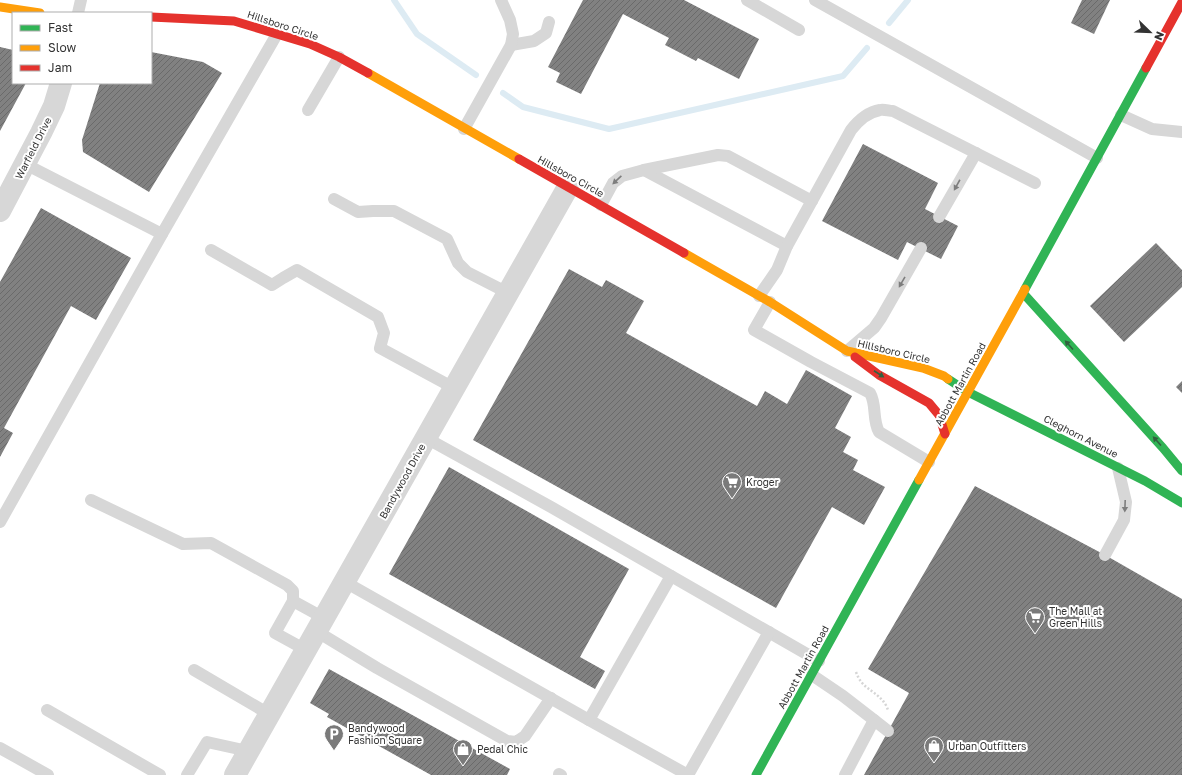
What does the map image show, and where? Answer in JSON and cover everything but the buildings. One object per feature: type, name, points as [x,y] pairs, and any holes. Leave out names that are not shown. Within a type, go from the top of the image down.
[{"type":"street","name":"Abbott Martin Road","points":[[756,775],[1182,2]]},
{"type":"street","points":[[0,7],[33,12]]},
{"type":"street","name":"Hillsboro Circle","points":[[152,17],[234,21],[310,44],[339,57],[770,302],[847,351],[922,368],[944,376],[968,392]]},
{"type":"street","name":"Warfield Drive","points":[[0,211],[54,106],[61,84]]},
{"type":"street","name":"Bandywood Drive","points":[[235,775],[568,187]]},
{"type":"street","points":[[1022,293],[1163,448],[1182,471]]},
{"type":"street","points":[[847,351],[879,374],[929,403],[939,415],[945,434]]},
{"type":"street","name":"Cleghorn Avenue","points":[[968,392],[1145,481],[1182,503]]},
{"type":"lane","points":[[78,12],[81,0]]},
{"type":"lane","points":[[464,129],[511,45],[513,34],[510,20],[501,0]]},
{"type":"lane","points":[[747,0],[799,30]]},
{"type":"lane","points":[[815,0],[1097,158]]},
{"type":"lane","points":[[511,45],[534,41],[546,33],[549,22]]},
{"type":"lane","points":[[0,522],[162,234],[277,34]]},
{"type":"lane","points":[[308,110],[339,57]]},
{"type":"lane","points":[[759,296],[777,270],[787,246],[851,130],[860,119],[870,113],[881,109],[893,111],[1035,183]]},
{"type":"lane","points":[[1121,115],[1152,129],[1182,132]]},
{"type":"lane","points":[[939,217],[976,153]]},
{"type":"lane","points":[[601,205],[613,183],[622,176],[718,154],[724,155],[812,201]]},
{"type":"lane","points":[[25,164],[162,234]]},
{"type":"lane","points":[[644,170],[787,246]]},
{"type":"lane","points":[[334,199],[358,212],[394,210],[441,235],[447,239],[458,263],[467,272],[508,293]]},
{"type":"lane","points":[[847,351],[874,328],[921,248]]},
{"type":"lane","points":[[211,250],[272,285],[298,270],[378,317],[384,333],[380,348],[454,388]]},
{"type":"lane","points":[[770,302],[754,330],[870,393],[874,400],[875,425],[879,432],[929,462]]},
{"type":"lane","points":[[426,438],[551,507],[819,661]]},
{"type":"lane","points":[[1105,555],[1124,520],[1126,502],[1118,468]]},
{"type":"lane","points":[[92,500],[183,544],[211,543],[287,585],[293,591],[293,601],[275,633],[306,650]]},
{"type":"lane","points":[[589,720],[671,576]]},
{"type":"lane","points":[[345,582],[688,775],[769,632]]},
{"type":"lane","points":[[293,601],[320,625],[377,668],[507,741],[516,742],[525,736],[551,698]]},
{"type":"lane","points":[[194,670],[269,714]]},
{"type":"lane","points":[[812,675],[843,696],[888,731]]},
{"type":"lane","points":[[47,710],[160,775]]},
{"type":"lane","points":[[845,775],[874,720]]},
{"type":"lane","points":[[187,775],[207,742],[248,751]]},
{"type":"lane","points":[[0,748],[48,775]]},
{"type":"path","points":[[856,672],[864,686],[883,701],[890,712]]},
{"type":"waterway","points":[[394,0],[417,34],[476,75]]},
{"type":"waterway","points":[[889,23],[908,0]]},
{"type":"waterway","points":[[503,93],[523,107],[609,129],[843,76],[867,48]]},
{"type":"traffic: fast","points":[[1025,289],[1146,68]]},
{"type":"traffic: fast","points":[[1023,293],[1182,471]]},
{"type":"traffic: fast","points":[[948,379],[968,392],[1145,481],[1182,503]]},
{"type":"traffic: fast","points":[[756,775],[919,480]]},
{"type":"traffic: slow","points":[[0,7],[33,12]]},
{"type":"traffic: slow","points":[[368,73],[519,159]]},
{"type":"traffic: slow","points":[[684,253],[770,302],[847,351],[923,368],[948,379]]},
{"type":"traffic: slow","points":[[919,480],[1025,289]]},
{"type":"traffic: jam","points":[[1146,68],[1182,2]]},
{"type":"traffic: jam","points":[[152,17],[234,21],[310,44],[339,57],[368,73]]},
{"type":"traffic: jam","points":[[519,159],[684,253]]},
{"type":"traffic: jam","points":[[855,357],[879,375],[929,403],[939,415],[945,434]]},
{"type":"place","name":"Kroger","points":[[732,499]]},
{"type":"place","name":"The Mall at Green Hills","points":[[1035,634]]},
{"type":"place","name":"Bandywood Fashion Square","points":[[334,751]]},
{"type":"place","name":"Urban Outfitters","points":[[934,763]]},
{"type":"place","name":"Pedal Chic","points":[[463,766]]}]
